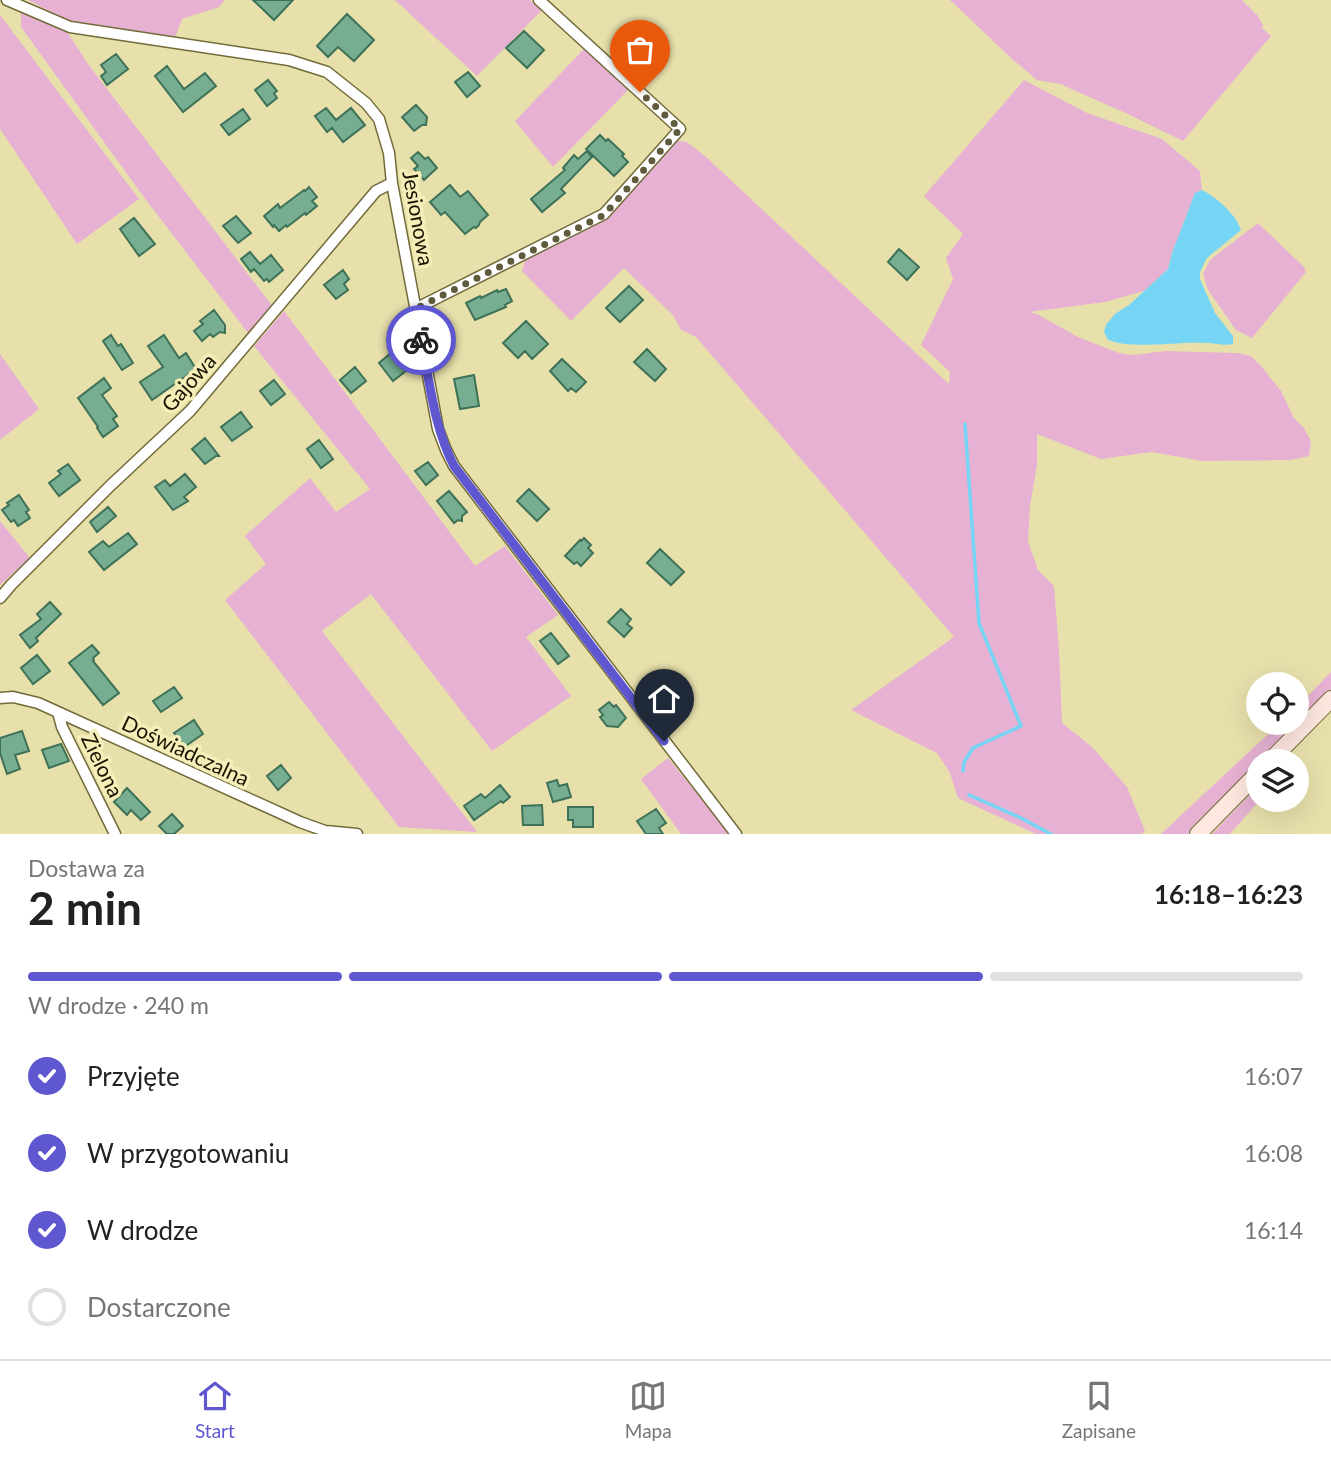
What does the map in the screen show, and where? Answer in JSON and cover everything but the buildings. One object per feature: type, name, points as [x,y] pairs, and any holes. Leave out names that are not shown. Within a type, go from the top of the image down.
[{"type":"main road","points":[[1282,749],[1331,699]]},
{"type":"main road","points":[[1198,834],[1246,785]]},
{"type":"street","name":"Jesionowa","points":[[7,0],[70,27],[289,60],[327,72],[366,103],[379,119],[388,153],[438,429],[454,466],[736,834]]},
{"type":"street","points":[[415,309],[604,215],[680,129],[539,0]]},
{"type":"street","name":"Gajowa","points":[[0,598],[110,486],[190,411],[376,191],[392,183]]},
{"type":"street","name":"Doświadczalna","points":[[0,698],[13,697],[38,703],[300,822],[325,831],[357,834]]},
{"type":"street","name":"Zielona","points":[[58,712],[62,727],[115,834]]},
{"type":"shaded area","points":[[28,0],[225,0],[219,7],[182,19],[175,38],[69,21]]},
{"type":"shaded area","points":[[395,0],[530,0],[542,10],[477,76]]},
{"type":"shaded area","points":[[950,0],[1242,0],[1258,16],[1262,28],[1271,36],[1183,141],[1060,84],[1037,80]]},
{"type":"shaded area","points":[[21,9],[66,30],[88,64],[273,307],[248,333],[143,196],[21,27]]},
{"type":"shaded area","points":[[0,15],[139,199],[77,244],[0,129]]},
{"type":"shaded area","points":[[585,48],[629,89],[553,167],[515,121]]},
{"type":"shaded area","points":[[1024,80],[1087,113],[1162,139],[1200,171],[1202,190],[1195,193],[1168,269],[1144,291],[1105,302],[1029,312],[1078,337],[1119,353],[1134,355],[1165,351],[1237,353],[1251,356],[1281,391],[1294,418],[1311,441],[1309,456],[1291,460],[1203,461],[1151,452],[1101,459],[1037,434],[1037,465],[1030,506],[1028,541],[1038,570],[1054,586],[1062,723],[1092,747],[1127,787],[1145,831],[1142,834],[1036,834],[958,798],[950,773],[937,753],[851,710],[954,637],[696,337],[681,330],[673,315],[624,268],[571,321],[522,271],[525,261],[537,253],[605,219],[678,141],[687,142],[949,384],[950,372],[921,345],[953,279],[946,258],[963,234],[924,196]]},
{"type":"shaded area","points":[[1258,223],[1306,272],[1252,338],[1236,330],[1208,290],[1203,274],[1210,260]]},
{"type":"shaded area","points":[[284,311],[475,566],[505,546],[558,615],[526,637],[571,696],[492,751],[371,594],[322,631],[477,832],[399,827],[225,600],[266,564],[245,536],[310,478],[336,512],[370,489],[254,346]]},
{"type":"shaded area","points":[[0,354],[39,409],[0,440]]},
{"type":"shaded area","points":[[0,521],[30,558],[0,585]]},
{"type":"shaded area","points":[[1331,672],[1331,690],[1309,712],[1309,695]]},
{"type":"shaded area","points":[[1267,735],[1287,735],[1273,749],[1252,749]]},
{"type":"shaded area","points":[[1246,755],[1246,776],[1189,834],[1161,834]]},
{"type":"shaded area","points":[[668,758],[730,834],[681,834],[641,779]]},
{"type":"shaded area","points":[[1246,799],[1246,812],[1249,812],[1230,834],[1212,834]]},
{"type":"water","points":[[1202,190],[1225,207],[1241,230],[1207,258],[1200,272],[1200,279],[1215,313],[1233,336],[1233,344],[1143,345],[1108,340],[1104,332],[1115,314],[1129,305],[1168,269],[1195,193]]},
{"type":"waterway","points":[[963,771],[964,762],[973,748],[1021,726],[979,623],[965,424]]},
{"type":"waterway","points":[[969,795],[1051,834]]},
{"type":"way so far","points":[[421,340],[415,309],[604,215],[680,129],[640,92]]},
{"type":"route","points":[[421,340],[438,429],[454,466],[664,741]]}]
